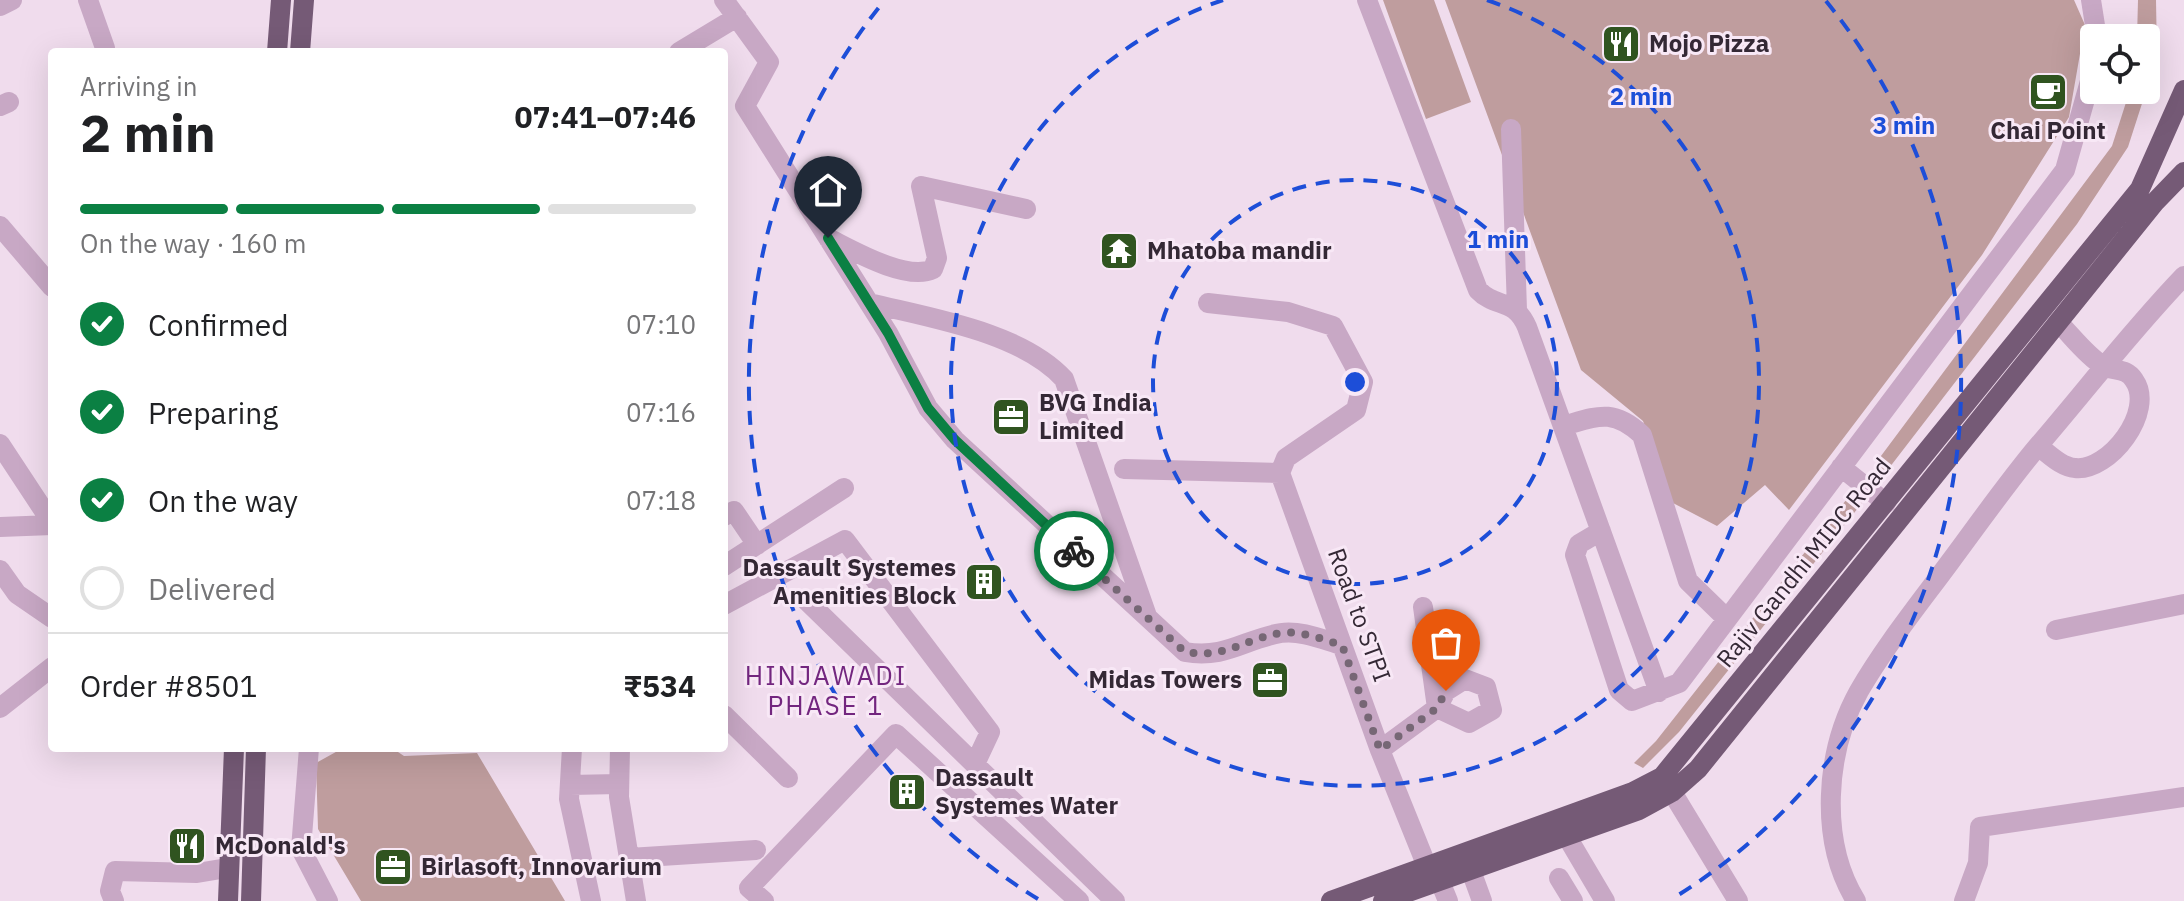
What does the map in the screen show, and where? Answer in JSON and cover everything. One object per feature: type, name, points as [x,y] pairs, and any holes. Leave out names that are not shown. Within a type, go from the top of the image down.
[{"type":"main road","points":[[277,48],[281,0]]},
{"type":"main road","points":[[300,48],[304,0]]},
{"type":"main road","name":"Rajiv Gandhi MIDC Road","points":[[1383,901],[1432,875],[1633,792],[1662,777],[2140,189],[2159,153],[2184,90]]},
{"type":"main road","name":"Rajiv Gandhi MIDC Road","points":[[1331,901],[1470,868],[1639,810],[1672,792],[1698,769],[2155,202],[2184,172]]},
{"type":"main road","points":[[228,901],[234,752]]},
{"type":"main road","points":[[251,901],[256,752]]},
{"type":"street","points":[[0,6],[12,0]]},
{"type":"street","points":[[88,0],[105,48]]},
{"type":"street","points":[[724,0],[769,62],[745,106],[869,303],[928,408],[955,440],[1185,652],[1196,654],[1233,650],[1280,633],[1296,633],[1342,645]]},
{"type":"street","points":[[1367,0],[1478,290],[1517,310]]},
{"type":"street","points":[[2091,0],[2095,24]]},
{"type":"street","points":[[686,48],[737,17]]},
{"type":"street","points":[[1601,531],[1579,544],[1575,555],[1619,690],[1632,701],[1679,683],[2065,170],[2084,104]]},
{"type":"street","points":[[1511,129],[1517,310],[1527,327],[1659,692]]},
{"type":"street","points":[[828,238],[893,267],[925,273],[933,269],[937,258],[921,186],[1026,209]]},
{"type":"street","points":[[0,226],[48,282]]},
{"type":"street","points":[[1856,901],[1840,871],[1833,841],[1832,792],[1836,755],[1858,693],[1925,596],[2038,446],[2126,336],[2184,276]]},
{"type":"street","points":[[869,303],[968,327],[1049,363],[1064,379],[1148,619]]},
{"type":"street","points":[[1124,469],[1280,473],[1286,458],[1356,410],[1363,382],[1333,326],[1288,312],[1208,303]]},
{"type":"street","points":[[2038,446],[2063,465],[2081,468],[2099,462],[2118,445],[2138,410],[2136,381],[2127,372],[2104,367],[2058,322]]},
{"type":"street","points":[[1563,426],[1600,415],[1625,419],[1642,435],[1688,581],[1727,619]]},
{"type":"street","points":[[0,444],[48,518]]},
{"type":"street","points":[[1841,467],[1886,503]]},
{"type":"street","name":"Road to STPI","points":[[1280,473],[1380,750],[1432,875],[1448,901]]},
{"type":"street","points":[[728,563],[844,488]]},
{"type":"street","points":[[728,514],[734,511],[757,545]]},
{"type":"street","points":[[0,527],[48,524]]},
{"type":"street","points":[[728,603],[845,540],[990,732],[975,764]]},
{"type":"street","points":[[0,570],[17,594],[48,615]]},
{"type":"street","points":[[806,600],[1115,901]]},
{"type":"street","points":[[2056,630],[2184,604]]},
{"type":"street","points":[[1380,750],[1437,708],[1423,607]]},
{"type":"street","points":[[0,708],[48,670]]},
{"type":"street","points":[[728,719],[788,778]]},
{"type":"street","points":[[764,901],[749,888],[896,734],[1079,901]]},
{"type":"street","points":[[309,752],[301,849],[328,901]]},
{"type":"street","points":[[572,752],[569,799],[591,901]]},
{"type":"street","points":[[620,752],[619,784],[636,901]]},
{"type":"street","points":[[570,785],[619,784]]},
{"type":"street","points":[[1672,792],[1738,901]]},
{"type":"street","points":[[1964,901],[1978,863],[1980,827],[2184,797]]},
{"type":"street","points":[[1566,835],[1605,901]]},
{"type":"street","points":[[629,858],[756,850]]},
{"type":"street","points":[[114,901],[110,891],[115,871],[197,873],[227,868]]},
{"type":"street","points":[[1470,868],[1482,901]]},
{"type":"street","points":[[1559,878],[1573,901]]},
{"type":"shaded area","points":[[1383,0],[1434,0],[1471,102],[1426,119]]},
{"type":"shaded area","points":[[1445,0],[2074,0],[2085,24],[2080,24],[2080,54],[2069,117],[1982,255],[1789,510],[1765,485],[1717,526],[1673,503],[1643,421],[1581,370]]},
{"type":"shaded area","points":[[2138,0],[2156,0],[2156,24],[2137,24]]},
{"type":"shaded area","points":[[2126,104],[2142,104],[2128,147],[2077,224],[1886,472],[1875,464],[2112,146]]},
{"type":"shaded area","points":[[1850,495],[1862,503],[1679,732],[1643,768],[1634,763],[1656,741]]},
{"type":"shaded area","points":[[336,752],[398,752],[404,756],[477,753],[565,901],[361,901],[318,829],[316,763]]},
{"type":"way so far","points":[[1074,551],[1185,652],[1209,655],[1280,633],[1296,633],[1342,645],[1380,750],[1437,708],[1446,691]]},
{"type":"place","name":"Mojo Pizza","points":[[1621,44]]},
{"type":"place","name":"Chai Point","points":[[2048,92]]},
{"type":"place","name":"Mhatoba mandir","points":[[1119,251]]},
{"type":"place","name":"BVG India Limited","points":[[1011,417]]},
{"type":"place","name":"Dassault Systemes Amenities Block","points":[[984,582]]},
{"type":"place","name":"Midas Towers","points":[[1270,680]]},
{"type":"place","name":"Dassault Systemes Water","points":[[907,792]]},
{"type":"place","name":"McDonald's","points":[[187,846]]},
{"type":"place","name":"Birlasoft, Innovarium","points":[[393,867]]},
{"type":"district","name":"HINJAWADI PHASE 1","points":[[826,691]]},
{"type":"route","points":[[828,238],[888,333],[908,376],[928,408],[955,440],[1074,551]]}]
